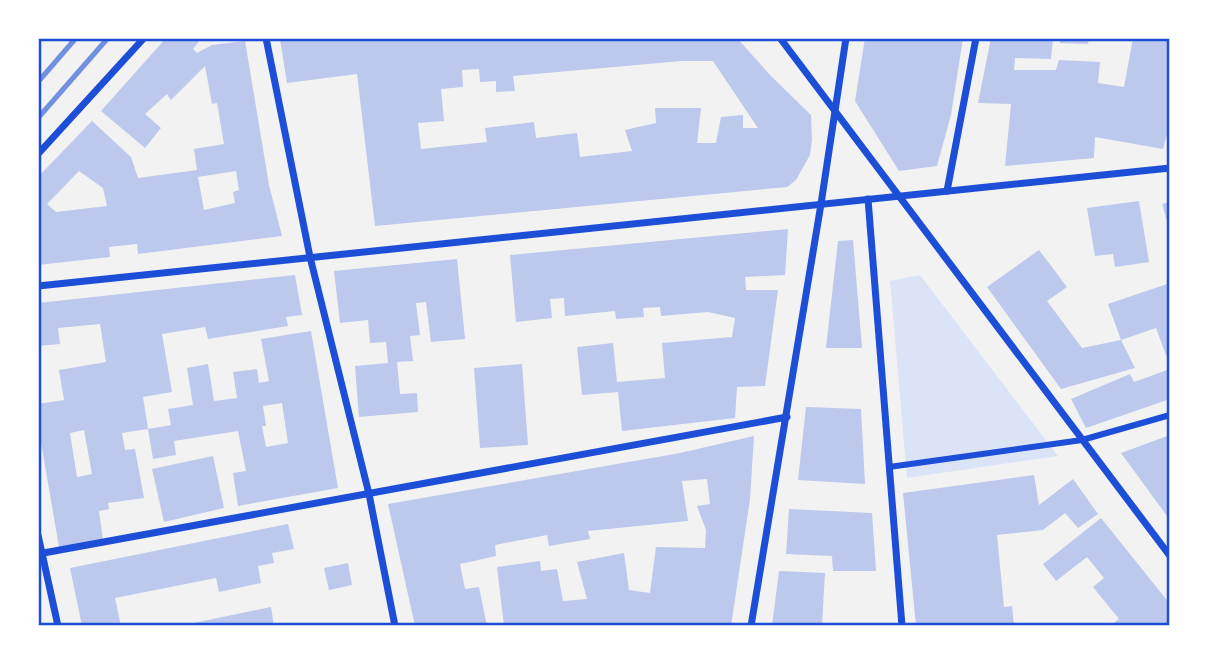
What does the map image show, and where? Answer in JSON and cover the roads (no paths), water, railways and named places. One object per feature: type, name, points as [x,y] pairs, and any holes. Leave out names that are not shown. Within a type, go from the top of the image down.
[{"type":"street","points":[[38,154],[144,38]]},
{"type":"street","points":[[266,38],[310,257],[369,494],[395,625]]},
{"type":"street","points":[[780,38],[1170,556]]},
{"type":"street","points":[[751,625],[787,417],[846,38]]},
{"type":"street","points":[[947,191],[976,38]]},
{"type":"street","points":[[38,286],[1170,168]]},
{"type":"street","points":[[867,200],[902,625]]},
{"type":"street","points":[[889,467],[1082,440],[1170,415]]},
{"type":"street","points":[[40,554],[787,417]]},
{"type":"street","points":[[38,535],[40,554],[58,625]]},
{"type":"railway","points":[[38,82],[76,38]]},
{"type":"railway","points":[[38,118],[108,38]]}]
